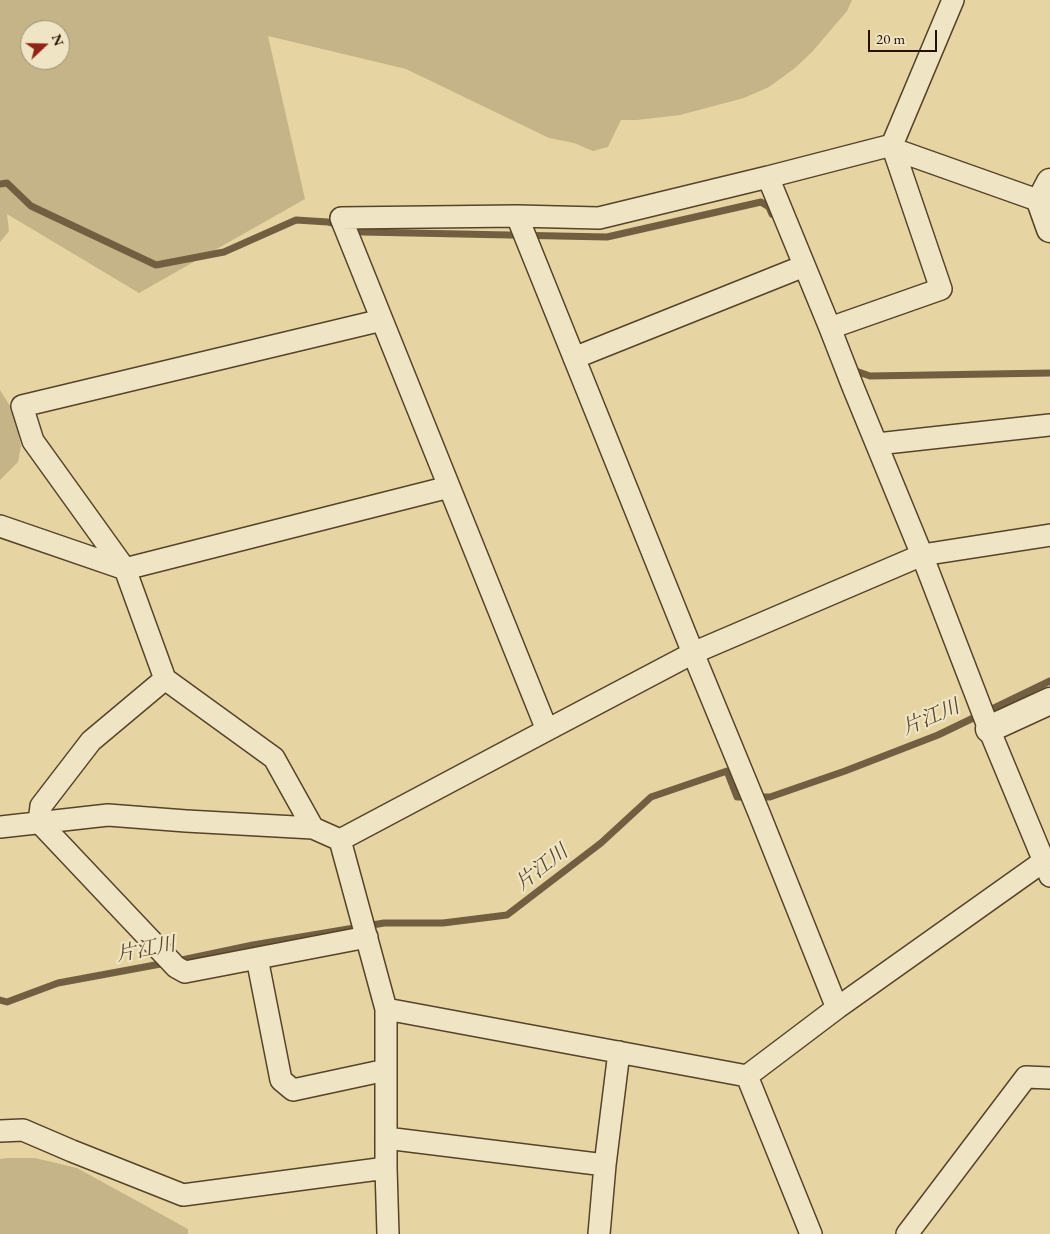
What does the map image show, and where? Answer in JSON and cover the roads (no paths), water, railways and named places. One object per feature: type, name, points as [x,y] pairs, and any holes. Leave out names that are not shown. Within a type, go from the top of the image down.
[{"type":"street","points":[[830,328],[941,289],[892,145],[953,0]]},
{"type":"street","points":[[547,730],[345,228],[517,216],[599,218],[892,145]]},
{"type":"street","points":[[892,145],[899,151],[1045,192],[1050,229]]},
{"type":"street","points":[[386,1009],[747,1076],[837,1008],[1047,869],[989,729],[922,555],[830,328],[796,269],[768,177]]},
{"type":"street","points":[[517,216],[837,1008]]},
{"type":"street","points":[[574,358],[796,269]]},
{"type":"street","points":[[313,828],[274,758],[165,679],[126,569],[33,441],[22,406],[382,320]]},
{"type":"street","points":[[877,444],[1050,425]]},
{"type":"street","points":[[0,526],[126,569],[449,487]]},
{"type":"street","points":[[340,840],[693,654],[922,555],[1050,535]]},
{"type":"street","points":[[38,822],[41,806],[90,741],[165,679]]},
{"type":"street","points":[[989,729],[1050,701]]},
{"type":"street","points":[[0,826],[108,815],[313,828],[340,840]]},
{"type":"street","points":[[38,822],[176,967],[185,972],[367,937]]},
{"type":"street","points":[[340,840],[386,1009],[388,1234]]},
{"type":"street","points":[[257,958],[281,1080],[293,1090],[386,1070]]},
{"type":"street","points":[[599,1234],[605,1165],[619,1052]]},
{"type":"street","points":[[747,1076],[811,1234]]},
{"type":"street","points":[[907,1234],[1026,1077],[1050,1078]]},
{"type":"street","points":[[0,1132],[23,1130],[183,1195],[386,1168]]},
{"type":"street","points":[[386,1138],[605,1165]]},
{"type":"waterway","points":[[0,184],[7,183],[31,206],[156,265],[224,252],[296,220],[328,222],[362,232],[607,237],[761,202],[769,207],[772,214]]},
{"type":"waterway","points":[[850,369],[870,376],[1050,373]]},
{"type":"waterway","name":"片江川","points":[[177,961],[253,945],[384,923],[443,923],[507,915],[601,843],[651,797],[727,771],[737,797],[770,797],[845,771],[938,735],[1050,681]]},
{"type":"waterway","name":"片江川","points":[[0,1000],[7,1002],[58,983],[166,963]]}]
